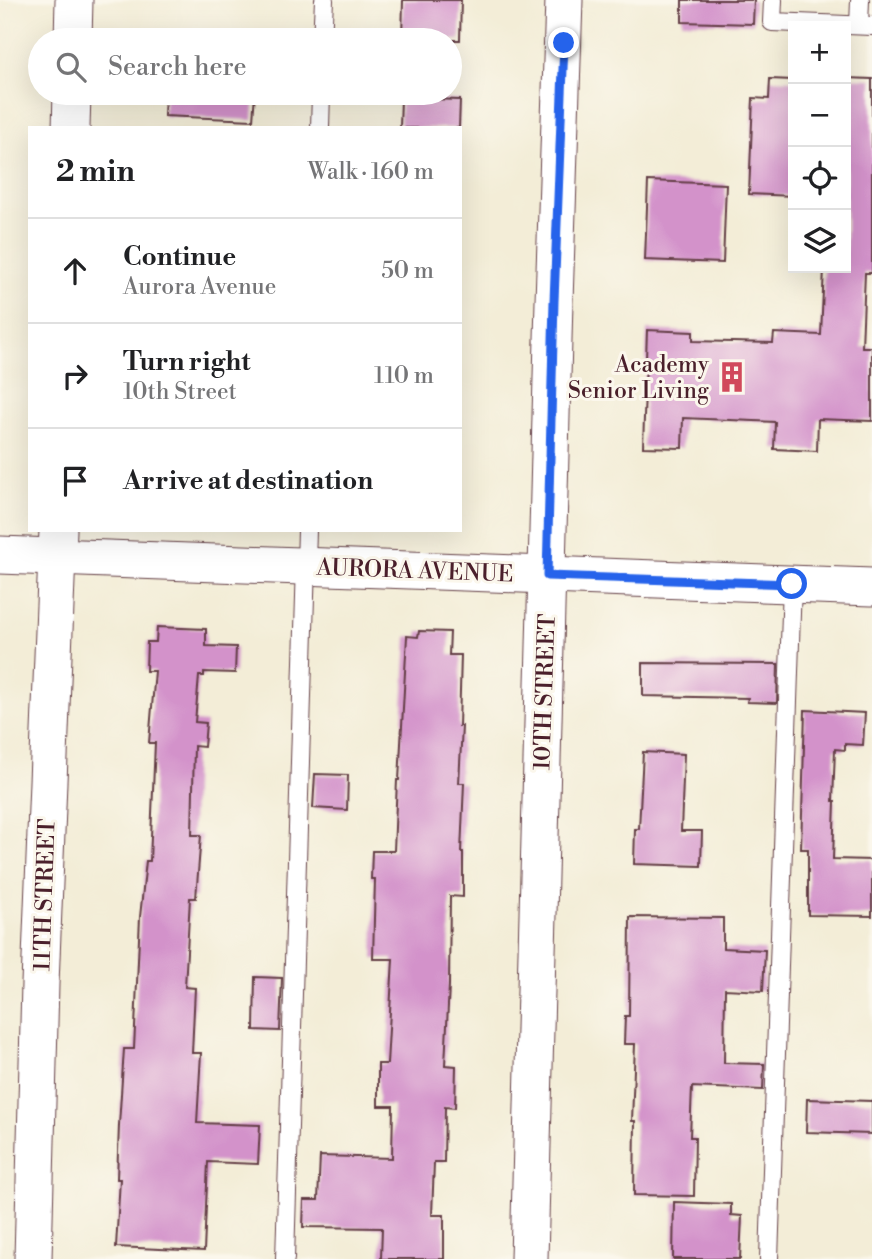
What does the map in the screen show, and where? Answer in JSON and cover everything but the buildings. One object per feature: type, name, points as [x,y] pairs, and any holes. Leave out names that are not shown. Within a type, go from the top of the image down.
[{"type":"street","points":[[73,28],[74,0]]},
{"type":"street","name":"10TH STREET","points":[[529,1259],[564,0]]},
{"type":"street","points":[[71,126],[72,105]]},
{"type":"street","name":"AURORA AVENUE","points":[[0,555],[58,544],[306,548],[547,576],[872,587]]},
{"type":"street","name":"11TH STREET","points":[[33,1259],[40,998],[58,544]]},
{"type":"lane","points":[[323,28],[324,0]]},
{"type":"lane","points":[[773,0],[772,22],[865,25],[860,0]]},
{"type":"lane","points":[[320,126],[321,105]]},
{"type":"lane","points":[[285,1259],[306,548]]},
{"type":"lane","points":[[769,1259],[792,584]]},
{"type":"place","name":"Academy Senior Living","points":[[732,377]]},
{"type":"route","points":[[564,43],[547,576],[792,584]]}]
